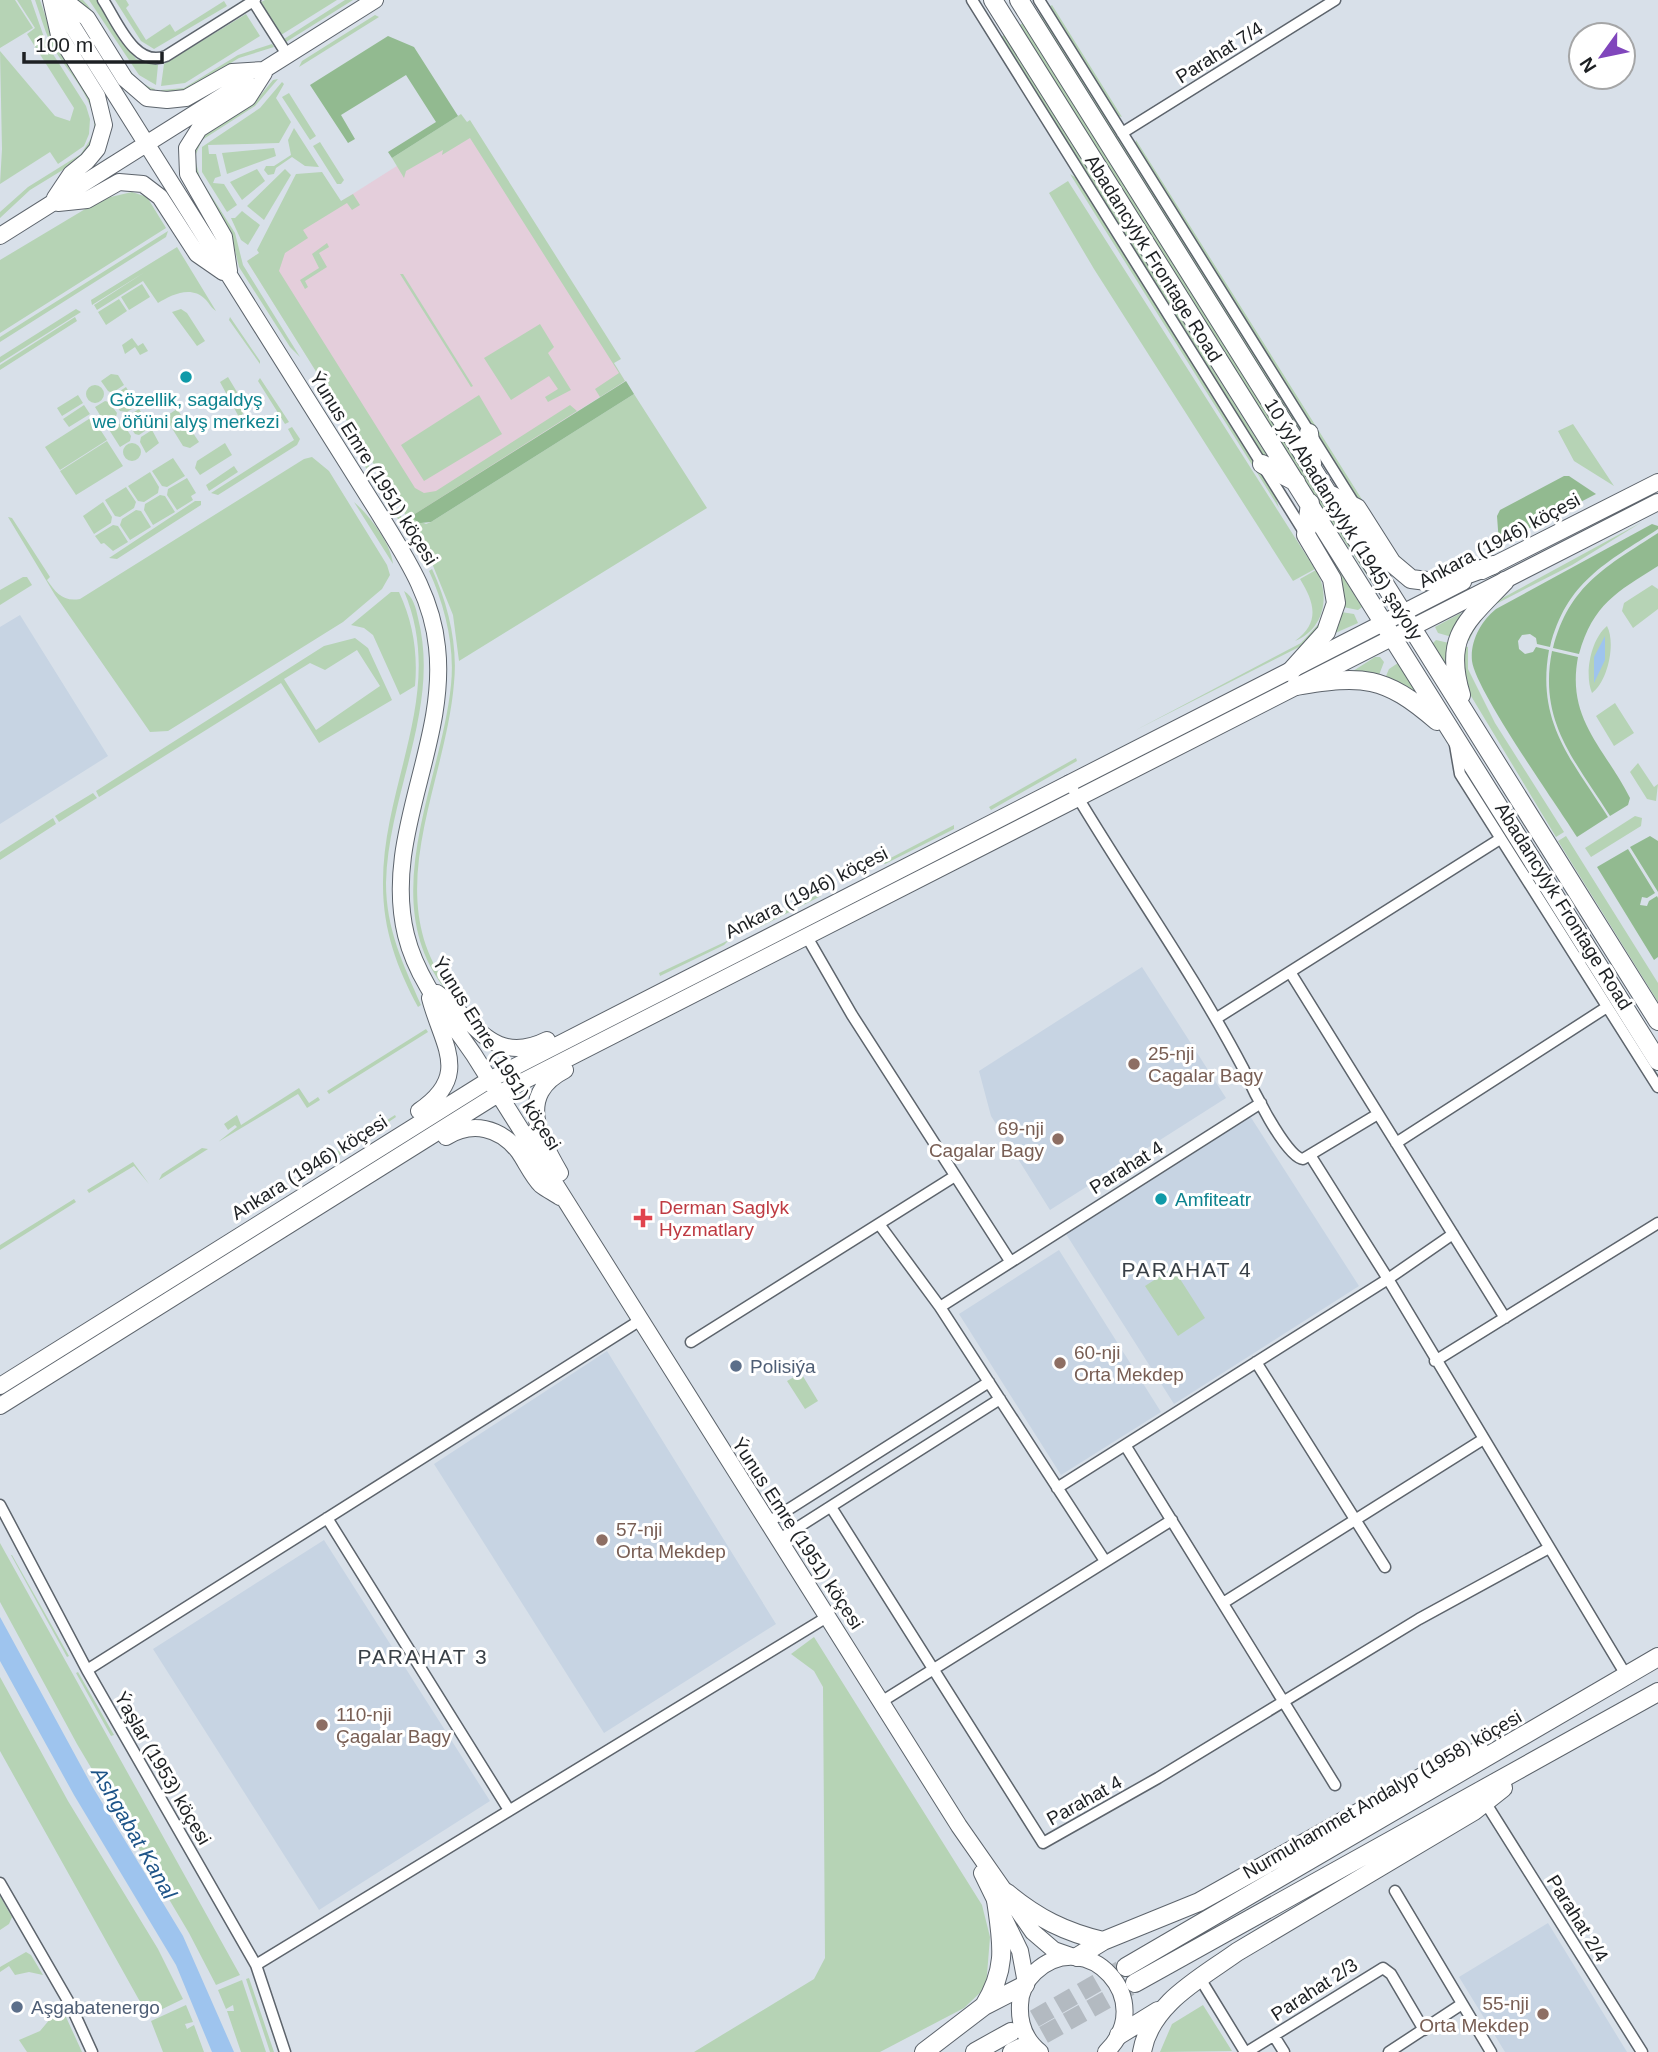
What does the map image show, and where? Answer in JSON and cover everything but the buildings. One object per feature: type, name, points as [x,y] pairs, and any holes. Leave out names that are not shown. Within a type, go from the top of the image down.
[{"type":"main road","name":"Ýunus Emre (1951) köçesi","points":[[54,0],[412,567],[429,609],[437,646],[438,682],[406,838],[400,884],[406,936],[426,986],[498,1094],[959,1826],[1001,1897],[1020,1951],[1026,1984]]},
{"type":"main road","points":[[52,203],[71,174],[87,162],[97,149],[104,125],[97,96],[60,36],[54,0]]},
{"type":"main road","points":[[64,0],[87,18],[125,79],[147,98],[186,98],[232,72],[266,70]]},
{"type":"main road","points":[[0,236],[375,0]]},
{"type":"main road","name":"10 ýyl Abadançylyk (1945) şaýoly","points":[[993,0],[1658,1061]]},
{"type":"main road","name":"10 ýyl Abadançylyk (1945) şaýoly","points":[[1019,0],[1658,1021]]},
{"type":"main road","points":[[230,277],[224,237],[191,182],[187,168],[187,148],[199,129],[248,98],[266,70]]},
{"type":"main road","points":[[52,203],[87,200],[120,182],[144,184],[160,197],[197,254],[230,277]]},
{"type":"main road","points":[[1309,433],[1312,468]]},
{"type":"main road","points":[[1262,464],[1297,482]]},
{"type":"main road","name":"Ankara (1946) köçesi","points":[[1408,621],[1493,565],[1658,482]]},
{"type":"main road","points":[[1329,494],[1357,508],[1392,563],[1411,579],[1443,583],[1493,565]]},
{"type":"main road","name":"Ankara (1946) köçesi","points":[[0,1406],[588,1038],[1068,781],[1293,679],[1408,621],[1505,581],[1658,502]]},
{"type":"main road","points":[[1293,679],[1326,632],[1336,603],[1332,579],[1306,535],[1310,503]]},
{"type":"main road","points":[[1466,712],[1454,669],[1459,634],[1468,618],[1505,581]]},
{"type":"main road","points":[[1293,679],[1380,683],[1408,697],[1451,734]]},
{"type":"main road","name":"Ankara (1946) köçesi","points":[[0,1386],[489,1080],[588,1038],[807,937],[1078,799],[1293,679]]},
{"type":"main road","points":[[426,986],[458,1008],[478,1034],[501,1046],[529,1047],[566,1031],[588,1038],[582,1060],[549,1080],[539,1095],[537,1107],[539,1133],[560,1173],[565,1200]]},
{"type":"main road","points":[[411,1128],[417,1112],[439,1096],[449,1072],[448,1049],[435,1020],[426,986]]},
{"type":"main road","points":[[420,1142],[435,1144],[466,1127],[490,1130],[517,1150],[541,1184],[565,1200]]},
{"type":"main road","name":"Nurmuhammet Andalyp (1958) köçesi","points":[[1126,1966],[1658,1657]]},
{"type":"main road","points":[[1135,1983],[1658,1692]]},
{"type":"main road","points":[[924,2052],[984,2006],[1026,1984],[1041,1966],[1075,1957],[1103,1941],[1199,1902],[1447,1763],[1520,1738]]},
{"type":"main road","points":[[1106,2052],[1237,1952],[1485,1802],[1532,1764]]},
{"type":"main road","name":"Ýunus Emre (1951) köçesi","points":[[1001,1897],[1033,1932],[1054,1950],[1094,1962],[1108,1971],[1119,1985],[1125,2001],[1125,2019],[1119,2042]]},
{"type":"main road","points":[[1001,1897],[1058,1927],[1103,1941]]},
{"type":"main road","points":[[984,2006],[1000,1975],[1003,1950],[1001,1897]]},
{"type":"main road","points":[[1026,1984],[1019,2017],[1024,2033],[1040,2052]]},
{"type":"main road","points":[[1142,2052],[1145,2037],[1156,2016],[1169,2003]]},
{"type":"main road","points":[[975,2052],[1014,2044]]},
{"type":"street","points":[[103,0],[135,50],[154,59],[166,56],[254,1],[288,56]]},
{"type":"street","name":"Abadancylyk Frontage Road","points":[[972,0],[1306,535]]},
{"type":"street","name":"Abadancylyk Frontage Road","points":[[1039,0],[1357,508]]},
{"type":"street","name":"Parahat 7/4","points":[[1122,133],[1335,0]]},
{"type":"street","name":"Abadancylyk Frontage Road","points":[[1451,734],[1460,774],[1658,1087]]},
{"type":"street","points":[[1068,781],[1216,1018],[1261,1103],[1293,1155],[1300,1160],[1378,1114]]},
{"type":"street","points":[[1216,1018],[1500,839]]},
{"type":"street","points":[[807,937],[852,1015],[1010,1261]]},
{"type":"street","points":[[1290,972],[1505,1318]]},
{"type":"street","points":[[1396,1143],[1607,1007]]},
{"type":"street","name":"Parahat 4","points":[[940,1307],[1261,1103]]},
{"type":"street","points":[[1310,1155],[1388,1279],[1482,1440],[1626,1675]]},
{"type":"street","points":[[691,1342],[955,1176]]},
{"type":"street","points":[[1435,1361],[1658,1223]]},
{"type":"street","points":[[879,1224],[940,1307],[1105,1561]]},
{"type":"street","points":[[1058,1488],[1388,1279],[1453,1234]]},
{"type":"street","points":[[87,1670],[639,1321]]},
{"type":"street","points":[[1256,1362],[1385,1567]]},
{"type":"street","points":[[767,1522],[989,1382]]},
{"type":"street","points":[[778,1539],[1000,1399]]},
{"type":"street","points":[[1223,1603],[1482,1440]]},
{"type":"street","points":[[1125,1445],[1335,1785]]},
{"type":"street","name":"Ýaşlar (1953) köçesi","points":[[0,1505],[87,1670],[256,1965],[285,2052]]},
{"type":"street","points":[[831,1507],[932,1670]]},
{"type":"street","points":[[327,1518],[509,1810]]},
{"type":"street","points":[[881,1702],[1172,1520]]},
{"type":"street","name":"Parahat 4","points":[[932,1670],[1043,1843],[1158,1778],[1282,1700],[1419,1619],[1549,1548]]},
{"type":"street","points":[[256,1965],[827,1616]]},
{"type":"street","name":"Parahat 2/4","points":[[1485,1802],[1642,2052]]},
{"type":"street","points":[[0,1884],[71,2006],[92,2052]]},
{"type":"street","points":[[1395,1891],[1491,2052]]},
{"type":"street","name":"Parahat 2/3","points":[[1246,2052],[1373,1971],[1383,1968],[1391,1974],[1424,2030]]},
{"type":"street","points":[[1204,1985],[1246,2052]]},
{"type":"street","points":[[1389,2052],[1462,2004]]},
{"type":"street","name":"Parahat 2/3","points":[[1274,2036],[1284,2052]]},
{"type":"shaded area","points":[[463,124],[625,381],[409,518],[247,261]]},
{"type":"shaded area","points":[[20,615],[108,756],[0,824],[0,627]]},
{"type":"shaded area","points":[[1142,967],[1226,1098],[1050,1210],[991,1116],[979,1071]]},
{"type":"shaded area","points":[[1250,1116],[1359,1286],[1174,1404],[1066,1234]]},
{"type":"shaded area","name":"60-nji Orta Mekdep","points":[[1059,1250],[1161,1412],[1061,1475],[959,1314]]},
{"type":"shaded area","name":"57-nji Orta Mekdep","points":[[607,1351],[776,1624],[604,1733],[434,1464]]},
{"type":"shaded area","name":"110-nji Çagalar Bagy","points":[[324,1540],[490,1801],[319,1910],[153,1649]]},
{"type":"shaded area","name":"55-nji Orta Mekdep","points":[[1548,1923],[1627,2052],[1505,2052],[1459,1977]]},
{"type":"green space","points":[[0,0],[15,0],[33,28],[0,48]]},
{"type":"green space","points":[[17,0],[31,0],[46,43],[86,106],[90,119],[89,134],[84,146],[58,164],[50,152],[0,184],[0,51],[55,116],[70,121],[74,108],[27,34],[35,28]]},
{"type":"green space","points":[[35,0],[40,0],[52,36],[95,105],[98,132],[94,131],[94,119],[86,96],[50,42]]},
{"type":"green space","points":[[77,0],[83,0],[125,64],[144,84],[155,89],[154,93],[130,76]]},
{"type":"green space","points":[[89,0],[97,0],[136,59],[158,65],[156,85],[139,75]]},
{"type":"green space","points":[[115,0],[126,0],[129,5],[126,8],[146,40],[170,24],[175,32],[224,1],[227,6],[154,49],[141,41]]},
{"type":"green space","points":[[337,0],[281,35],[261,2]]},
{"type":"green space","points":[[345,0],[353,0],[286,42],[284,39]]},
{"type":"green space","points":[[1052,5],[1122,117],[1116,115],[1049,7]]},
{"type":"green space","points":[[1040,13],[1305,434],[1306,442],[1037,14]]},
{"type":"green space","points":[[246,14],[260,36],[185,83],[161,86],[164,64]]},
{"type":"green space","points":[[375,15],[379,17],[299,67],[302,61]]},
{"type":"green space","points":[[1023,23],[1384,597],[1382,598],[1253,403],[1018,26]]},
{"type":"green space","points":[[1004,35],[1272,464],[1263,457],[1000,38]]},
{"type":"green space","points":[[388,36],[414,47],[458,116],[392,158],[388,152],[436,122],[406,75],[341,115],[355,139],[348,143],[310,85]]},
{"type":"green space","points":[[272,44],[274,47],[239,58],[185,91],[161,93],[161,90],[184,88],[238,55]]},
{"type":"green space","points":[[278,79],[255,106],[202,140],[196,154],[192,154],[199,137],[254,103],[273,80]]},
{"type":"green space","points":[[282,82],[284,84],[276,98],[291,122],[279,143],[208,145],[209,154],[216,154],[221,176],[215,178],[213,183],[224,184],[237,205],[227,212],[202,172],[202,147],[260,108]]},
{"type":"green space","points":[[289,93],[316,136],[310,140],[282,97]]},
{"type":"green space","points":[[461,114],[467,122],[470,120],[621,359],[614,363],[625,381],[600,397],[595,389],[619,373],[470,138],[442,155],[443,150],[406,171],[404,178],[392,158]]},
{"type":"green space","points":[[294,128],[319,167],[305,166],[292,157],[276,168],[274,174],[268,175],[264,170],[266,166],[274,166],[291,155],[288,140]]},
{"type":"green space","points":[[93,135],[97,136],[79,160],[30,190],[0,218],[0,212],[28,187],[81,154]]},
{"type":"green space","points":[[1136,140],[1395,552],[1413,569],[1412,573],[1392,554],[1135,145]]},
{"type":"green space","points":[[320,142],[344,180],[341,184],[337,184],[313,146]]},
{"type":"green space","points":[[274,148],[276,156],[227,174],[222,153]]},
{"type":"green space","points":[[191,159],[195,159],[200,178],[235,233],[243,265],[300,357],[290,347],[239,267],[231,234],[196,180]]},
{"type":"green space","points":[[257,169],[265,181],[242,200],[230,182]]},
{"type":"green space","points":[[285,169],[291,175],[264,220],[247,206]]},
{"type":"green space","points":[[322,172],[341,201],[353,194],[360,205],[352,210],[347,203],[303,230],[308,238],[285,253],[279,271],[415,488],[424,493],[436,491],[570,405],[577,411],[410,517],[426,524],[431,522],[634,394],[707,508],[459,661],[453,615],[425,546],[247,261],[259,253],[257,250],[296,174]]},
{"type":"green space","points":[[1070,174],[1078,179],[1275,495],[1279,508]]},
{"type":"green space","points":[[1068,181],[1315,569],[1293,581],[1094,269],[1049,193]]},
{"type":"green space","points":[[132,192],[147,197],[166,228],[0,333],[0,260],[102,199]]},
{"type":"green space","points":[[242,211],[260,225],[248,245],[241,240],[231,218],[235,218]]},
{"type":"green space","points":[[168,231],[166,237],[0,342],[0,337]]},
{"type":"green space","points":[[327,243],[329,247],[319,253],[327,267],[305,281],[308,287],[305,289],[300,280],[319,268],[312,254]]},
{"type":"green space","points":[[177,247],[216,311],[199,295],[187,292],[158,303],[143,281],[97,310],[94,305],[145,272],[92,305],[91,300]]},
{"type":"green space","points":[[400,274],[403,274],[473,386],[471,387]]},
{"type":"green space","points":[[142,284],[150,297],[129,310],[121,297]]},
{"type":"green space","points":[[119,299],[127,311],[106,325],[98,312]]},
{"type":"green space","points":[[76,309],[81,312],[0,363],[0,357]]},
{"type":"green space","points":[[181,309],[187,313],[205,341],[197,346],[172,312]]},
{"type":"green space","points":[[75,317],[77,321],[0,370],[0,365]]},
{"type":"green space","points":[[230,317],[260,361],[260,364],[229,320]]},
{"type":"green space","points":[[540,324],[554,347],[548,353],[571,390],[548,402],[545,397],[558,389],[549,376],[511,400],[484,358]]},
{"type":"green space","points":[[132,338],[138,346],[143,343],[148,351],[140,355],[135,347],[125,354],[122,345]]},
{"type":"green space","points":[[111,374],[118,375],[124,385],[112,393],[101,381]]},
{"type":"green space","points":[[228,377],[246,407],[240,419],[220,382]]},
{"type":"green space","points":[[260,378],[289,422],[285,424],[258,381]]},
{"type":"green space","points":[[626,381],[634,394],[431,522],[420,523],[410,517]]},
{"type":"green space","points":[[95,385],[101,388],[104,394],[101,400],[95,403],[89,400],[86,394],[89,388]]},
{"type":"green space","points":[[126,387],[137,406],[127,412],[120,411],[113,400],[114,395]]},
{"type":"green space","points":[[78,395],[83,403],[62,416],[57,408]]},
{"type":"green space","points":[[479,395],[502,434],[424,481],[401,445]]},
{"type":"green space","points":[[105,401],[109,402],[117,413],[115,420],[106,425],[95,407]]},
{"type":"green space","points":[[84,405],[90,414],[69,427],[63,419]]},
{"type":"green space","points":[[139,409],[151,427],[139,435],[135,434],[127,422],[129,415]]},
{"type":"green space","points":[[177,409],[199,442],[190,448],[183,446],[165,417]]},
{"type":"green space","points":[[92,417],[107,440],[60,470],[45,447]]},
{"type":"green space","points":[[117,423],[124,425],[131,436],[130,441],[120,447],[108,428]]},
{"type":"green space","points":[[1573,424],[1614,486],[1574,461],[1558,431]]},
{"type":"green space","points":[[292,427],[300,439],[297,445],[218,495],[211,493],[294,440],[288,429]]},
{"type":"green space","points":[[152,430],[159,443],[146,453],[140,442],[141,437]]},
{"type":"green space","points":[[347,431],[421,548],[413,543],[344,433]]},
{"type":"green space","points":[[107,441],[123,466],[76,495],[60,471]]},
{"type":"green space","points":[[132,443],[138,446],[141,452],[138,458],[132,461],[126,458],[123,452],[126,446]]},
{"type":"green space","points":[[225,443],[232,455],[200,475],[195,468],[197,461]]},
{"type":"green space","points":[[312,457],[329,471],[387,565],[390,575],[382,589],[343,622],[168,731],[150,732],[55,595],[8,517],[12,518],[50,577],[47,580],[60,596],[80,599],[304,459]]},
{"type":"green space","points":[[173,458],[185,476],[167,487],[162,486],[152,471]]},
{"type":"green space","points":[[234,466],[238,472],[209,491],[206,485]]},
{"type":"green space","points":[[150,472],[159,487],[158,493],[144,502],[138,501],[128,486]]},
{"type":"green space","points":[[1564,476],[1569,476],[1596,494],[1499,544],[1497,516],[1500,510]]},
{"type":"green space","points":[[187,478],[196,493],[191,496],[193,500],[177,510],[167,495],[168,489]]},
{"type":"green space","points":[[126,487],[136,502],[134,508],[120,517],[115,516],[105,500]]},
{"type":"green space","points":[[160,495],[165,496],[175,512],[153,525],[144,510],[145,504]]},
{"type":"green space","points":[[195,501],[201,501],[201,505],[117,559],[109,558]]},
{"type":"green space","points":[[103,502],[112,517],[111,523],[94,534],[83,516]]},
{"type":"green space","points":[[354,502],[378,530],[388,547],[393,564]]},
{"type":"green space","points":[[136,510],[141,511],[151,527],[130,540],[120,525],[122,519]]},
{"type":"green space","points":[[1642,522],[1572,565],[1494,605],[1479,620],[1469,641],[1464,639],[1472,622],[1486,607]]},
{"type":"green space","points":[[1652,524],[1658,526],[1658,529],[1605,564],[1577,590],[1557,625],[1550,647],[1537,644],[1536,638],[1530,634],[1522,635],[1518,641],[1519,649],[1525,654],[1533,652],[1536,647],[1549,650],[1546,676],[1552,720],[1570,758],[1608,817],[1577,837],[1487,697],[1472,661],[1473,646],[1481,625],[1496,609]]},
{"type":"green space","points":[[113,525],[118,526],[128,542],[113,551],[104,543],[101,544],[95,536]]},
{"type":"green space","points":[[1313,529],[1362,607],[1358,610],[1343,607]]},
{"type":"green space","points":[[1658,533],[1658,566],[1619,592],[1599,611],[1591,623],[1579,654],[1553,648],[1569,608],[1592,579]]},
{"type":"green space","points":[[432,569],[450,624],[455,668],[449,721],[422,838],[417,877],[419,914],[428,951],[448,987],[445,989],[425,954],[415,917],[414,879],[418,840],[445,723],[452,670],[450,641],[440,598],[429,571]]},
{"type":"green space","points":[[1316,570],[1323,590],[1322,611],[1313,628],[1295,641],[1309,627],[1312,619],[1309,596],[1300,579]]},
{"type":"green space","points":[[27,577],[32,585],[0,605],[0,590]]},
{"type":"green space","points":[[1652,585],[1658,589],[1658,609],[1633,628],[1622,611],[1624,603]]},
{"type":"green space","points":[[404,591],[412,599],[418,618],[423,652],[423,685],[419,718],[395,816],[386,883],[392,931],[421,1005],[418,1007],[393,948],[386,918],[383,885],[385,847],[416,702],[419,666],[415,629]]},
{"type":"green space","points":[[391,592],[399,592],[404,603],[415,650],[415,686],[400,695],[373,635],[364,628],[351,625]]},
{"type":"green space","points":[[1341,612],[1354,614],[1358,623],[1333,634]]},
{"type":"green space","points":[[1461,613],[1452,637],[1438,633],[1435,627]]},
{"type":"green space","points":[[1323,619],[1311,639],[1303,645],[1136,730],[1301,643]]},
{"type":"green space","points":[[1607,626],[1611,642],[1609,661],[1602,680],[1592,693],[1589,667],[1593,648]]},
{"type":"green space","points":[[355,638],[368,648],[392,700],[319,743],[281,683],[99,797],[96,791],[324,646]],"holes":[[[357,650],[380,686],[316,730],[284,679],[310,663],[325,670]]]},
{"type":"green space","points":[[1436,640],[1449,643],[1447,668],[1432,644]]},
{"type":"green space","points":[[1463,646],[1468,647],[1468,669],[1495,723],[1564,832],[1556,837],[1471,696],[1464,681]]},
{"type":"green space","points":[[1552,651],[1578,657],[1576,679],[1583,716],[1630,798],[1628,805],[1610,816],[1573,758],[1555,720],[1550,699],[1549,676]]},
{"type":"green space","points":[[1375,657],[1380,657],[1384,662],[1379,675],[1353,671]]},
{"type":"green space","points":[[1398,663],[1418,695],[1386,676],[1389,669]]},
{"type":"green space","points":[[1615,703],[1634,733],[1614,746],[1596,716]]},
{"type":"green space","points":[[1076,758],[1077,761],[991,810],[989,807]]},
{"type":"green space","points":[[1638,763],[1654,787],[1658,784],[1656,801],[1647,799],[1630,772]]},
{"type":"green space","points":[[93,793],[97,798],[59,822],[55,816]]},
{"type":"green space","points":[[1635,816],[1642,818],[1641,826],[1591,857],[1585,848]]},
{"type":"green space","points":[[53,818],[56,824],[0,860],[0,852]]},
{"type":"green space","points":[[954,825],[954,829],[885,864],[881,863]]},
{"type":"green space","points":[[1566,836],[1658,983],[1658,1002],[1558,841]]},
{"type":"green space","points":[[1650,836],[1658,841],[1658,892],[1630,847]]},
{"type":"green space","points":[[1628,849],[1655,893],[1647,898],[1642,897],[1640,905],[1647,906],[1649,901],[1657,896],[1658,898],[1658,957],[1654,960],[1597,867]]},
{"type":"green space","points":[[819,894],[821,896],[760,927],[759,924]]},
{"type":"green space","points":[[729,940],[724,945],[660,976],[659,973]]},
{"type":"green space","points":[[426,1029],[428,1032],[329,1094],[327,1091]]},
{"type":"green space","points":[[299,1088],[309,1103],[318,1097],[320,1100],[307,1108],[298,1094],[218,1142],[237,1127],[235,1125],[228,1130],[224,1124],[237,1115],[241,1125]]},
{"type":"green space","points":[[395,1115],[396,1117],[291,1188],[330,1156]]},
{"type":"green space","points":[[202,1148],[208,1149],[159,1180],[162,1174]]},
{"type":"green space","points":[[133,1162],[149,1184],[134,1166],[89,1193],[87,1190]]},
{"type":"green space","points":[[74,1199],[76,1202],[0,1250],[0,1245]]},
{"type":"green space","points":[[1173,1268],[1205,1318],[1178,1336],[1145,1286]]},
{"type":"green space","points":[[801,1373],[818,1401],[805,1409],[787,1381]]},
{"type":"green space","points":[[0,1543],[240,1975],[216,1985],[189,1933],[77,1744],[0,1602]]},
{"type":"green space","points":[[12,1555],[69,1656],[67,1657]]},
{"type":"green space","points":[[814,1637],[982,1905],[990,1937],[986,1987],[964,2008],[880,2052],[694,2052],[814,1979],[825,1958],[823,1687],[814,1671],[791,1654]]},
{"type":"green space","points":[[78,1672],[114,1735],[111,1736],[76,1673]]},
{"type":"green space","points":[[0,1677],[68,1801],[158,1949],[183,1999],[148,2016],[0,1751]]},
{"type":"green space","points":[[0,1896],[12,1917],[9,1924],[0,1930]]},
{"type":"green space","points":[[26,1952],[31,1955],[43,1975],[29,1972],[15,1975],[9,1966],[0,1972],[0,1967]]},
{"type":"green space","points":[[249,1978],[274,2052],[270,2052],[246,1979]]},
{"type":"green space","points":[[242,1980],[266,2052],[241,2052],[227,2011],[234,2011],[233,2005],[226,2009],[218,1990]]},
{"type":"green space","points":[[186,2005],[193,2022],[185,2024],[187,2029],[194,2025],[204,2052],[163,2052],[151,2021]]},
{"type":"green space","points":[[1203,2005],[1232,2051],[1160,2052],[1172,2024]]},
{"type":"green space","points":[[61,2006],[82,2052],[27,2052],[19,2040],[40,2031]]},
{"type":"water","points":[[1605,636],[1605,660],[1594,683],[1594,657]]},
{"type":"water","points":[[0,1617],[92,1786],[183,1936],[234,2052],[212,2052],[176,1965],[74,1795],[0,1661]]},
{"type":"tunnel","points":[[1011,2032],[1123,1968]]},
{"type":"tunnel","points":[[1020,2048],[1133,1985]]},
{"type":"place","name":"Gözellik, sagaldyş we öňüni alyş merkezi","points":[[186,377]]},
{"type":"place","name":"25-nji Cagalar Bagy","points":[[1134,1064]]},
{"type":"place","name":"69-nji Cagalar Bagy","points":[[1058,1139]]},
{"type":"place","name":"Amfiteatr","points":[[1161,1199]]},
{"type":"place","name":"Derman Saglyk Hyzmatlary","points":[[643,1218]]},
{"type":"place","name":"60-nji Orta Mekdep","points":[[1060,1363]]},
{"type":"place","name":"Polisiýa","points":[[736,1366]]},
{"type":"place","name":"57-nji Orta Mekdep","points":[[602,1540]]},
{"type":"place","name":"110-nji Çagalar Bagy","points":[[322,1725]]},
{"type":"place","name":"Aşgabatenergo","points":[[17,2007]]},
{"type":"place","name":"55-nji Orta Mekdep","points":[[1543,2014]]},
{"type":"district","name":"PARAHAT 4","points":[[1187,1270]]},
{"type":"district","name":"PARAHAT 3","points":[[423,1657]]},
{"type":"water label","name":"Ashgabat Kanal","points":[[134,1833]]}]
